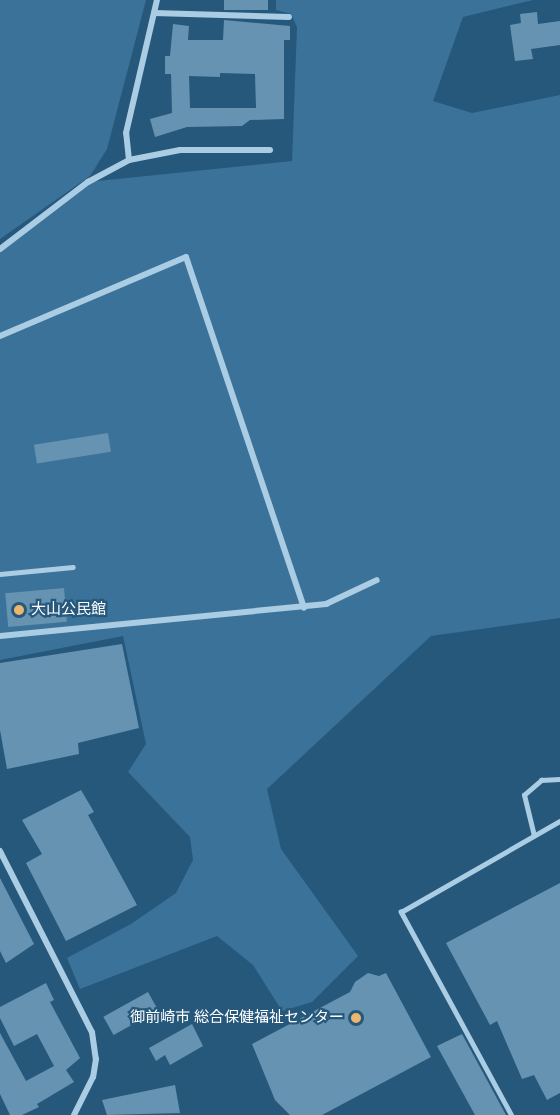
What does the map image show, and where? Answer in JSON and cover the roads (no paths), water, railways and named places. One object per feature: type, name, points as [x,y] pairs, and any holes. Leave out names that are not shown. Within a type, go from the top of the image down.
[{"type":"street","points":[[129,160],[126,133],[157,0]]},
{"type":"street","points":[[154,13],[289,17]]},
{"type":"street","points":[[0,249],[88,182],[129,160],[180,150],[270,150]]},
{"type":"street","points":[[0,336],[186,257],[304,608]]},
{"type":"street","points":[[0,636],[304,608],[326,604],[377,580]]},
{"type":"street","points":[[0,851],[92,1032],[96,1059],[93,1077],[74,1115]]},
{"type":"lane","points":[[0,574],[73,567]]},
{"type":"lane","points":[[534,836],[524,795],[541,780],[560,779]]},
{"type":"lane","points":[[511,1115],[401,912],[560,822]]},
{"type":"place","name":"大山公民館","points":[[19,610]]},
{"type":"place","name":"御前崎市 総合保健福祉センター","points":[[356,1018]]}]
